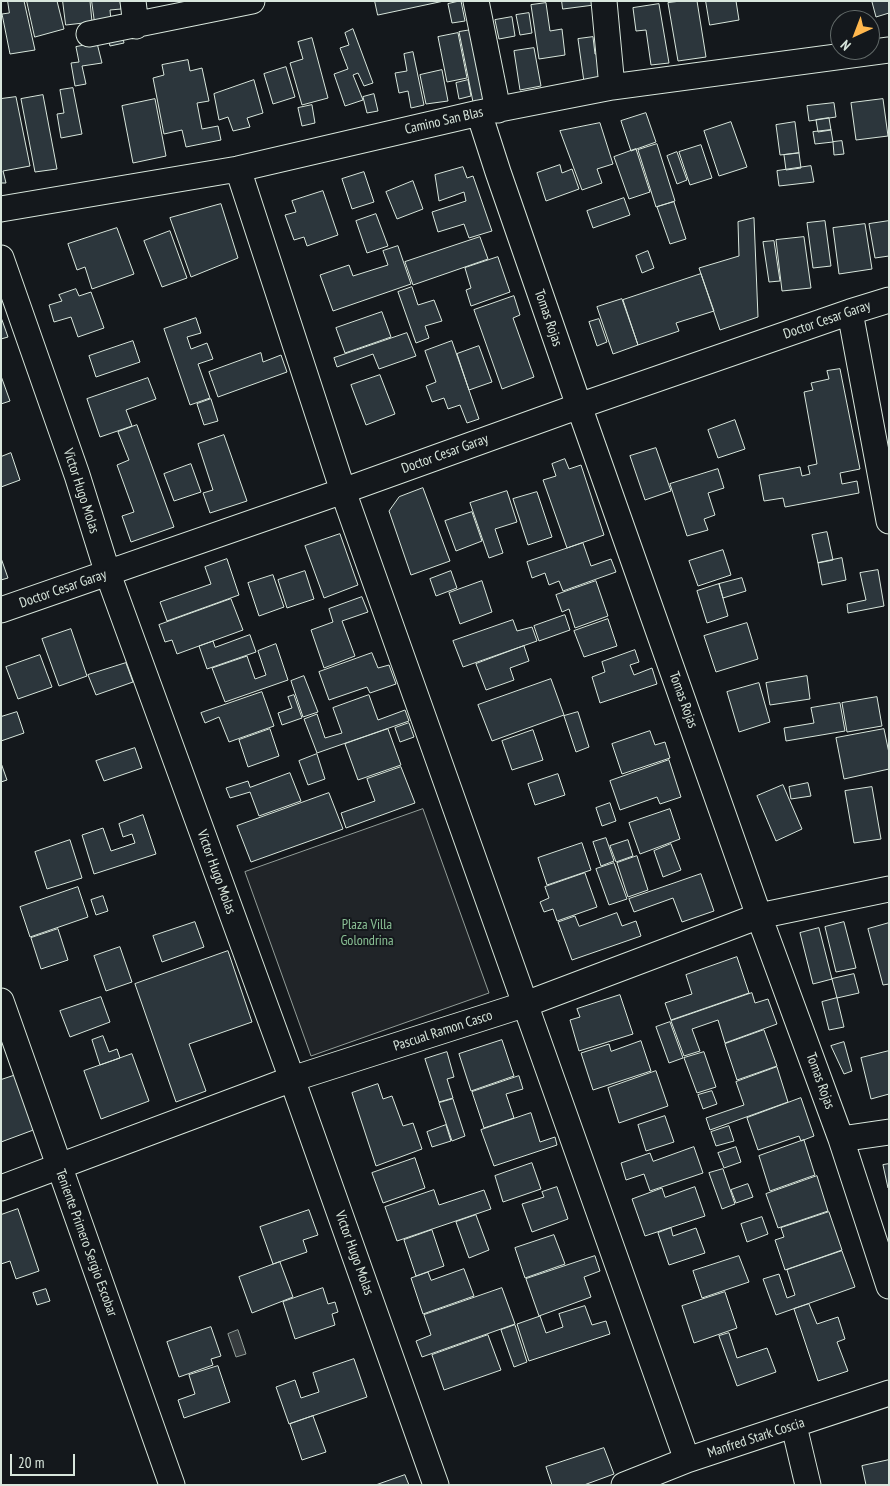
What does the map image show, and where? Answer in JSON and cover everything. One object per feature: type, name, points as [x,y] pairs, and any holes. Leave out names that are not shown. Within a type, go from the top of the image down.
[{"type":"street","points":[[133,1],[136,26]]},
{"type":"street","points":[[89,34],[252,1]]},
{"type":"street","name":"Tomas Rojas","points":[[476,1],[488,111],[579,406],[759,916],[841,1140],[889,1286]]},
{"type":"street","points":[[604,1],[612,87]]},
{"type":"street","name":"Camino San Blas","points":[[1,209],[238,168],[488,111],[612,87],[889,50]]},
{"type":"street","points":[[238,168],[343,491],[687,1460]]},
{"type":"street","name":"Victor Hugo Molas","points":[[1,258],[77,474],[108,574],[292,1079],[436,1485]]},
{"type":"street","name":"Doctor Cesar Garay","points":[[1,610],[108,574],[579,406],[889,300]]},
{"type":"street","points":[[850,312],[889,521]]},
{"type":"street","name":"Pascual Ramon Casco","points":[[1,1188],[60,1168],[292,1079],[526,1004],[759,916],[889,889]]},
{"type":"street","name":"Teniente Primero Sergio Escobar","points":[[1,1001],[172,1485]]},
{"type":"street","points":[[841,1140],[889,1132]]},
{"type":"street","name":"Manfred Stark Coscia","points":[[624,1485],[687,1460],[889,1394]]},
{"type":"street","points":[[794,1426],[808,1485]]},
{"type":"green space","name":"Plaza Villa Golondrina","points":[[423,809],[489,993],[311,1056],[245,872]]},
{"type":"shaded area","points":[[238,1330],[246,1354],[236,1357],[228,1334]]},
{"type":"building","points":[[8,1],[24,1],[35,50],[10,54],[2,14],[9,13]]},
{"type":"building","points":[[27,1],[57,1],[64,29],[35,37]]},
{"type":"building","points":[[63,1],[90,1],[92,22],[66,25]]},
{"type":"building","points":[[92,1],[120,1],[121,9],[110,10],[111,21],[95,23]]},
{"type":"building","points":[[375,1],[444,1],[378,15]]},
{"type":"building","points":[[461,1],[465,21],[452,23],[448,4]]},
{"type":"building","points":[[562,1],[594,1],[594,5],[563,9]]},
{"type":"building","points":[[697,1],[706,57],[678,61],[668,3]]},
{"type":"building","points":[[706,1],[736,1],[739,20],[710,25]]},
{"type":"building","points":[[889,1],[889,13],[880,16],[880,10],[874,10],[872,2]]},
{"type":"building","points":[[546,3],[550,31],[562,29],[565,55],[539,59],[531,5]]},
{"type":"building","points":[[659,4],[669,63],[651,65],[646,30],[636,31],[633,8]]},
{"type":"building","points":[[529,13],[532,33],[520,35],[516,15]]},
{"type":"building","points":[[512,17],[515,36],[499,39],[495,20]]},
{"type":"building","points":[[353,29],[373,83],[364,86],[358,73],[353,75],[363,100],[345,106],[334,74],[348,69],[340,48],[349,45],[345,33]]},
{"type":"building","points":[[477,29],[491,99],[473,102],[459,32]]},
{"type":"building","points":[[121,30],[124,43],[110,46],[107,33]]},
{"type":"building","points":[[458,33],[467,78],[447,82],[438,37]]},
{"type":"building","points":[[593,37],[595,54],[603,54],[607,79],[584,82],[578,39]]},
{"type":"building","points":[[312,38],[328,98],[302,105],[290,63],[303,59],[298,42]]},
{"type":"building","points":[[97,43],[102,63],[82,66],[86,84],[75,86],[71,63],[79,62],[76,47]]},
{"type":"building","points":[[534,48],[541,86],[520,90],[514,51]]},
{"type":"building","points":[[413,52],[424,105],[411,108],[408,91],[399,93],[395,73],[407,71],[404,54]]},
{"type":"building","points":[[188,60],[190,71],[202,68],[209,101],[197,103],[202,129],[218,126],[221,140],[186,147],[182,130],[164,134],[153,78],[164,75],[162,65]]},
{"type":"building","points":[[286,67],[295,97],[273,104],[264,74]]},
{"type":"building","points":[[442,70],[448,101],[426,104],[420,75]]},
{"type":"building","points":[[254,80],[263,113],[247,118],[250,127],[233,131],[228,117],[219,120],[214,94]]},
{"type":"building","points":[[468,80],[471,96],[459,99],[456,83]]},
{"type":"building","points":[[73,88],[82,134],[61,138],[57,114],[64,113],[60,90]]},
{"type":"building","points":[[374,94],[378,111],[367,113],[363,97]]},
{"type":"building","points":[[43,95],[57,169],[35,172],[21,99]]},
{"type":"building","points":[[16,97],[30,166],[3,171],[6,183],[1,183],[1,99]]},
{"type":"building","points":[[155,99],[166,156],[133,163],[122,106]]},
{"type":"building","points":[[883,99],[888,136],[856,140],[851,103]]},
{"type":"building","points":[[834,103],[836,117],[809,121],[807,106]]},
{"type":"building","points":[[312,105],[315,123],[302,126],[298,108]]},
{"type":"building","points":[[646,113],[656,142],[631,151],[621,121]]},
{"type":"building","points":[[829,118],[831,130],[818,132],[816,120]]},
{"type":"building","points":[[731,122],[747,167],[719,176],[704,131]]},
{"type":"building","points":[[795,122],[799,153],[780,155],[776,125]]},
{"type":"building","points":[[600,123],[613,164],[597,169],[602,183],[582,190],[560,131]]},
{"type":"building","points":[[831,130],[833,142],[815,144],[813,132]]},
{"type":"building","points":[[842,141],[844,154],[834,155],[833,142]]},
{"type":"building","points":[[657,144],[675,201],[656,207],[638,150]]},
{"type":"building","points":[[701,145],[712,178],[690,185],[679,152]]},
{"type":"building","points":[[636,149],[650,192],[629,199],[614,157]]},
{"type":"building","points":[[677,152],[687,180],[677,184],[667,156]]},
{"type":"building","points":[[799,153],[801,168],[786,170],[784,155]]},
{"type":"building","points":[[560,165],[562,173],[572,169],[579,189],[546,201],[537,173]]},
{"type":"building","points":[[811,166],[814,182],[779,186],[777,171]]},
{"type":"building","points":[[463,167],[467,178],[473,176],[492,231],[469,238],[464,224],[438,232],[432,212],[466,201],[464,192],[439,201],[435,175]]},
{"type":"building","points":[[364,172],[374,202],[352,209],[342,179]]},
{"type":"building","points":[[413,181],[423,209],[397,219],[386,192]]},
{"type":"building","points":[[323,191],[338,235],[307,246],[304,237],[294,240],[285,215],[296,212],[292,201]]},
{"type":"building","points":[[624,198],[630,215],[593,228],[587,211]]},
{"type":"building","points":[[674,202],[686,239],[670,244],[657,207]]},
{"type":"building","points":[[221,204],[238,258],[191,277],[170,218]]},
{"type":"building","points":[[376,214],[388,246],[367,253],[356,221]]},
{"type":"building","points":[[754,218],[758,317],[720,330],[699,268],[739,256],[738,222]]},
{"type":"building","points":[[825,221],[831,266],[813,268],[807,223]]},
{"type":"building","points":[[889,221],[889,256],[875,258],[869,224]]},
{"type":"building","points":[[865,224],[872,269],[839,274],[833,228]]},
{"type":"building","points":[[117,228],[134,274],[92,289],[85,267],[77,270],[68,244]]},
{"type":"building","points":[[170,231],[187,278],[162,287],[144,241]]},
{"type":"building","points":[[480,237],[488,259],[413,285],[405,262]]},
{"type":"building","points":[[804,237],[811,288],[782,291],[776,240]]},
{"type":"building","points":[[774,241],[780,281],[769,282],[763,242]]},
{"type":"building","points":[[398,246],[411,284],[333,311],[320,275],[349,265],[353,276],[388,265],[383,251]]},
{"type":"building","points":[[648,251],[654,268],[642,273],[636,256]]},
{"type":"building","points":[[498,257],[510,292],[471,306],[466,290],[471,288],[465,268]]},
{"type":"building","points":[[701,274],[714,311],[676,323],[679,331],[638,345],[623,300]]},
{"type":"building","points":[[412,287],[418,305],[434,300],[442,321],[425,326],[429,338],[416,343],[398,292]]},
{"type":"building","points":[[76,289],[79,296],[91,292],[104,328],[78,337],[71,317],[54,322],[49,305],[62,301],[59,295]]},
{"type":"building","points":[[514,296],[520,315],[513,318],[534,377],[502,389],[474,310]]},
{"type":"building","points":[[622,299],[638,345],[613,354],[597,307]]},
{"type":"building","points":[[382,312],[391,337],[345,353],[336,328]]},
{"type":"building","points":[[196,318],[201,333],[187,337],[191,349],[207,343],[213,359],[198,364],[210,398],[190,405],[164,329]]},
{"type":"building","points":[[599,319],[607,342],[597,346],[589,322]]},
{"type":"building","points":[[1,321],[8,337],[1,339]]},
{"type":"building","points":[[407,333],[416,356],[379,369],[373,354],[337,367],[334,358]]},
{"type":"building","points":[[133,341],[140,362],[96,377],[89,356]]},
{"type":"building","points":[[452,341],[479,419],[467,423],[460,405],[448,409],[444,398],[432,402],[426,386],[436,382],[425,351]]},
{"type":"building","points":[[479,346],[492,382],[469,390],[457,354]]},
{"type":"building","points":[[261,353],[263,362],[281,355],[287,372],[218,397],[209,372]]},
{"type":"building","points":[[840,369],[860,469],[840,473],[842,484],[857,481],[859,493],[785,507],[783,498],[764,501],[759,475],[800,467],[802,476],[810,474],[808,466],[817,464],[804,392],[813,390],[811,383],[829,379],[827,371]]},
{"type":"building","points":[[380,375],[395,414],[366,425],[351,385]]},
{"type":"building","points":[[1,376],[10,401],[1,404]]},
{"type":"building","points":[[148,378],[156,399],[126,410],[132,426],[100,437],[87,399]]},
{"type":"building","points":[[211,399],[218,421],[204,425],[197,404]]},
{"type":"building","points":[[735,420],[745,449],[718,458],[708,430]]},
{"type":"building","points":[[137,425],[174,527],[131,542],[122,516],[134,512],[117,465],[129,460],[118,432]]},
{"type":"building","points":[[224,435],[247,501],[210,513],[203,493],[213,490],[198,444]]},
{"type":"building","points":[[656,448],[671,491],[645,500],[630,456]]},
{"type":"building","points":[[11,453],[20,480],[1,487],[1,457]]},
{"type":"building","points":[[565,459],[569,469],[581,465],[604,535],[567,548],[543,480],[556,476],[552,464]]},
{"type":"building","points":[[191,464],[201,492],[174,501],[164,474]]},
{"type":"building","points":[[718,469],[724,488],[708,493],[715,515],[704,519],[708,530],[687,536],[670,484]]},
{"type":"building","points":[[423,488],[450,561],[411,575],[389,511],[399,497]]},
{"type":"building","points":[[507,491],[517,522],[495,529],[503,553],[489,558],[470,503]]},
{"type":"building","points":[[537,492],[552,537],[528,545],[513,499]]},
{"type":"building","points":[[472,512],[482,541],[456,551],[445,521]]},
{"type":"building","points":[[827,532],[833,560],[818,563],[812,535]]},
{"type":"building","points":[[340,534],[358,585],[324,598],[305,546]]},
{"type":"building","points":[[583,543],[591,566],[611,559],[616,572],[563,591],[559,581],[549,585],[545,573],[532,578],[527,562]]},
{"type":"building","points":[[723,550],[731,575],[698,586],[689,561]]},
{"type":"building","points":[[1,558],[8,578],[1,580]]},
{"type":"building","points":[[842,558],[846,580],[822,585],[818,563]]},
{"type":"building","points":[[227,559],[239,595],[167,621],[160,602],[211,584],[205,567]]},
{"type":"building","points":[[878,570],[884,606],[848,613],[847,604],[866,600],[860,573]]},
{"type":"building","points":[[305,571],[314,599],[287,608],[278,580]]},
{"type":"building","points":[[451,571],[457,588],[436,596],[430,579]]},
{"type":"building","points":[[273,575],[284,607],[259,616],[248,583]]},
{"type":"building","points":[[742,578],[746,591],[723,598],[719,584]]},
{"type":"building","points":[[482,581],[492,612],[460,624],[449,593]]},
{"type":"building","points":[[596,581],[608,616],[575,628],[569,609],[562,612],[556,595]]},
{"type":"building","points":[[719,584],[728,616],[707,623],[697,591]]},
{"type":"building","points":[[362,597],[368,612],[342,621],[355,656],[324,668],[311,630],[333,622],[329,609]]},
{"type":"building","points":[[231,599],[243,630],[177,654],[172,640],[165,642],[159,625]]},
{"type":"building","points":[[565,615],[570,630],[539,641],[534,626]]},
{"type":"building","points":[[608,619],[617,646],[584,657],[574,631]]},
{"type":"building","points":[[513,620],[517,631],[532,627],[537,641],[463,667],[453,641]]},
{"type":"building","points":[[747,623],[758,659],[716,672],[704,636]]},
{"type":"building","points":[[71,629],[87,676],[59,686],[42,639]]},
{"type":"building","points":[[250,635],[256,652],[207,669],[199,646],[213,641],[215,647]]},
{"type":"building","points":[[276,644],[288,680],[225,702],[212,668],[247,656],[255,679],[266,675],[258,651]]},
{"type":"building","points":[[524,646],[529,661],[510,668],[514,680],[486,690],[476,664]]},
{"type":"building","points":[[635,650],[639,662],[630,665],[634,675],[652,668],[657,684],[600,703],[592,677],[605,672],[602,662]]},
{"type":"building","points":[[372,653],[378,668],[389,665],[396,684],[370,693],[367,687],[329,700],[319,672]]},
{"type":"building","points":[[40,655],[52,687],[18,699],[6,667]]},
{"type":"building","points":[[126,663],[133,682],[96,695],[88,675]]},
{"type":"building","points":[[304,676],[318,712],[303,717],[291,681]]},
{"type":"building","points":[[807,676],[810,699],[770,705],[766,683]]},
{"type":"building","points":[[551,679],[564,715],[492,741],[478,705]]},
{"type":"building","points":[[759,683],[770,722],[739,732],[727,692]]},
{"type":"building","points":[[262,692],[274,726],[229,742],[219,717],[205,723],[201,713]]},
{"type":"building","points":[[294,695],[302,718],[282,725],[278,713],[292,708],[288,697]]},
{"type":"building","points":[[369,695],[378,720],[405,710],[409,721],[317,753],[304,719],[317,714],[325,738],[342,733],[333,708]]},
{"type":"building","points":[[877,697],[882,726],[847,732],[842,703]]},
{"type":"building","points":[[840,703],[845,731],[786,741],[784,728],[814,723],[811,708]]},
{"type":"building","points":[[17,712],[24,733],[1,741],[1,717]]},
{"type":"building","points":[[578,712],[589,747],[576,752],[564,716]]},
{"type":"building","points":[[409,723],[414,737],[400,742],[395,728]]},
{"type":"building","points":[[270,729],[279,756],[248,767],[239,740]]},
{"type":"building","points":[[388,729],[401,765],[358,780],[345,744]]},
{"type":"building","points":[[884,729],[889,753],[889,769],[844,779],[836,738]]},
{"type":"building","points":[[533,730],[543,760],[512,770],[502,741]]},
{"type":"building","points":[[650,731],[655,745],[665,742],[670,758],[622,774],[612,744]]},
{"type":"building","points":[[135,748],[142,768],[104,781],[96,761]]},
{"type":"building","points":[[317,754],[325,779],[308,785],[299,761]]},
{"type":"building","points":[[669,760],[681,797],[660,804],[657,797],[620,810],[610,781]]},
{"type":"building","points":[[1,763],[7,780],[1,782]]},
{"type":"building","points":[[401,767],[415,803],[346,828],[341,813],[375,801],[367,779]]},
{"type":"building","points":[[290,773],[301,801],[259,816],[250,792],[230,798],[226,788],[248,781],[250,787]]},
{"type":"building","points":[[558,774],[565,795],[535,805],[528,784]]},
{"type":"building","points":[[808,783],[811,796],[791,799],[789,787]]},
{"type":"building","points":[[783,785],[802,829],[776,841],[757,796]]},
{"type":"building","points":[[872,787],[881,839],[854,843],[845,791]]},
{"type":"building","points":[[329,793],[343,829],[251,862],[237,826]]},
{"type":"building","points":[[610,803],[616,821],[602,826],[596,808]]},
{"type":"building","points":[[670,809],[680,839],[640,854],[629,823]]},
{"type":"building","points":[[143,815],[156,854],[94,874],[82,835],[103,828],[111,851],[135,843],[132,834],[123,837],[119,824]]},
{"type":"building","points":[[606,838],[614,861],[601,866],[593,842]]},
{"type":"building","points":[[70,840],[82,878],[47,889],[35,852]]},
{"type":"building","points":[[628,840],[633,856],[616,862],[610,846]]},
{"type":"building","points":[[582,843],[591,870],[547,885],[538,858]]},
{"type":"building","points":[[671,844],[681,870],[663,877],[654,851]]},
{"type":"building","points":[[637,856],[648,890],[628,897],[617,863]]},
{"type":"building","points":[[614,863],[627,899],[609,905],[596,869]]},
{"type":"building","points":[[585,873],[597,907],[557,921],[553,909],[544,912],[540,902],[549,898],[545,887]]},
{"type":"building","points":[[701,874],[714,911],[682,922],[673,898],[634,912],[629,899]]},
{"type":"building","points":[[78,887],[88,917],[30,937],[20,907]]},
{"type":"building","points":[[103,896],[108,911],[96,915],[91,900]]},
{"type":"building","points":[[617,913],[622,926],[636,921],[641,936],[572,960],[558,922],[575,916],[579,926]]},
{"type":"building","points":[[195,922],[204,947],[162,962],[153,936]]},
{"type":"building","points":[[844,922],[856,968],[836,972],[825,927]]},
{"type":"building","points":[[889,923],[889,984],[883,985],[868,929]]},
{"type":"building","points":[[819,928],[832,979],[813,984],[800,933]]},
{"type":"building","points":[[58,929],[68,960],[41,969],[31,938]]},
{"type":"building","points":[[120,947],[132,982],[106,991],[94,956]]},
{"type":"building","points":[[228,951],[252,1022],[189,1044],[206,1091],[176,1102],[135,984]]},
{"type":"building","points":[[737,957],[749,993],[671,1020],[665,1003],[692,994],[686,975]]},
{"type":"building","points":[[854,974],[859,993],[837,998],[832,979]]},
{"type":"building","points":[[752,993],[755,1003],[768,999],[777,1024],[725,1043],[718,1020],[692,1029],[700,1051],[684,1056],[671,1021]]},
{"type":"building","points":[[620,995],[633,1034],[579,1051],[570,1020],[580,1017],[577,1009]]},
{"type":"building","points":[[101,997],[110,1022],[70,1037],[60,1011]]},
{"type":"building","points":[[837,998],[844,1027],[829,1030],[822,1002]]},
{"type":"building","points":[[670,1022],[683,1058],[669,1063],[656,1027]]},
{"type":"building","points":[[764,1030],[777,1066],[737,1080],[725,1044]]},
{"type":"building","points":[[103,1036],[109,1052],[117,1049],[120,1058],[100,1065],[92,1040]]},
{"type":"building","points":[[502,1040],[514,1076],[471,1091],[459,1054]]},
{"type":"building","points":[[641,1041],[651,1071],[593,1090],[581,1053],[609,1044],[611,1051]]},
{"type":"building","points":[[844,1042],[852,1071],[844,1074],[831,1046]]},
{"type":"building","points":[[889,1051],[889,1094],[871,1099],[861,1058]]},
{"type":"building","points":[[447,1052],[454,1077],[447,1079],[453,1098],[439,1102],[425,1059]]},
{"type":"building","points":[[704,1052],[716,1087],[697,1093],[684,1058]]},
{"type":"building","points":[[132,1054],[149,1101],[101,1119],[84,1071]]},
{"type":"building","points":[[777,1067],[788,1102],[710,1130],[706,1118],[744,1105],[736,1082]]},
{"type":"building","points":[[656,1071],[668,1106],[619,1123],[608,1088]]},
{"type":"building","points":[[16,1075],[36,1129],[1,1142],[1,1080]]},
{"type":"building","points":[[519,1076],[523,1089],[506,1094],[514,1118],[484,1128],[472,1092]]},
{"type":"building","points":[[378,1084],[383,1099],[392,1096],[403,1126],[413,1123],[422,1149],[376,1166],[352,1093]]},
{"type":"building","points":[[712,1091],[717,1104],[703,1109],[698,1095]]},
{"type":"building","points":[[801,1098],[814,1136],[801,1141],[799,1136],[758,1150],[747,1118]]},
{"type":"building","points":[[453,1099],[465,1136],[452,1141],[439,1103]]},
{"type":"building","points":[[531,1113],[540,1142],[555,1137],[557,1145],[494,1166],[481,1130]]},
{"type":"building","points":[[665,1116],[674,1142],[646,1151],[638,1125]]},
{"type":"building","points":[[446,1125],[451,1141],[432,1147],[427,1132]]},
{"type":"building","points":[[729,1126],[734,1141],[716,1146],[711,1132]]},
{"type":"building","points":[[804,1140],[815,1175],[770,1191],[759,1156]]},
{"type":"building","points":[[694,1147],[703,1173],[650,1191],[644,1174],[626,1180],[621,1163],[650,1153],[653,1161]]},
{"type":"building","points":[[736,1147],[741,1162],[724,1168],[718,1153]]},
{"type":"building","points":[[415,1158],[425,1188],[383,1203],[372,1173]]},
{"type":"building","points":[[532,1163],[541,1189],[503,1202],[495,1176]]},
{"type":"building","points":[[889,1164],[889,1188],[888,1188],[883,1165]]},
{"type":"building","points":[[723,1169],[735,1204],[722,1209],[709,1173]]},
{"type":"building","points":[[817,1176],[828,1211],[778,1228],[766,1194]]},
{"type":"building","points":[[748,1184],[753,1197],[736,1203],[731,1190]]},
{"type":"building","points":[[557,1187],[568,1219],[532,1232],[522,1204],[544,1197],[542,1192]]},
{"type":"building","points":[[695,1187],[705,1216],[645,1236],[632,1199],[662,1188],[665,1197]]},
{"type":"building","points":[[434,1190],[439,1205],[484,1190],[491,1209],[397,1241],[385,1207]]},
{"type":"building","points":[[18,1209],[39,1271],[16,1279],[10,1261],[1,1264],[1,1215]]},
{"type":"building","points":[[309,1210],[318,1235],[303,1240],[307,1252],[273,1264],[260,1227]]},
{"type":"building","points":[[829,1212],[842,1250],[785,1270],[775,1240],[784,1237],[781,1228]]},
{"type":"building","points":[[476,1215],[489,1250],[469,1258],[456,1222]]},
{"type":"building","points":[[762,1217],[768,1234],[747,1242],[741,1224]]},
{"type":"building","points":[[671,1228],[673,1236],[696,1228],[705,1253],[669,1265],[658,1233]]},
{"type":"building","points":[[432,1230],[444,1266],[416,1276],[404,1240]]},
{"type":"building","points":[[554,1235],[565,1264],[525,1278],[515,1248]]},
{"type":"building","points":[[842,1251],[855,1287],[776,1315],[763,1279],[779,1274],[787,1298],[795,1295],[787,1270]]},
{"type":"building","points":[[595,1256],[600,1271],[584,1277],[591,1297],[539,1316],[526,1279]]},
{"type":"building","points":[[739,1256],[749,1282],[702,1298],[693,1271]]},
{"type":"building","points":[[280,1262],[293,1297],[252,1313],[239,1277]]},
{"type":"building","points":[[464,1269],[474,1296],[423,1314],[411,1278],[428,1272],[431,1280]]},
{"type":"building","points":[[323,1288],[328,1304],[335,1302],[338,1312],[332,1314],[335,1325],[295,1339],[283,1302]]},
{"type":"building","points":[[502,1288],[515,1324],[422,1357],[416,1341],[431,1335],[424,1315]]},
{"type":"building","points":[[46,1289],[50,1301],[37,1305],[33,1293]]},
{"type":"building","points":[[725,1292],[737,1328],[694,1343],[682,1306]]},
{"type":"building","points":[[809,1304],[817,1324],[838,1317],[845,1339],[837,1342],[848,1371],[818,1381],[794,1309]]},
{"type":"building","points":[[585,1306],[592,1325],[606,1321],[610,1334],[529,1361],[517,1324],[540,1316],[546,1333],[563,1327],[559,1314]]},
{"type":"building","points":[[515,1325],[527,1362],[514,1367],[501,1330]]},
{"type":"building","points":[[211,1327],[221,1356],[211,1359],[213,1365],[179,1377],[167,1342]]},
{"type":"building","points":[[729,1333],[737,1358],[767,1348],[776,1372],[737,1386],[719,1336]]},
{"type":"building","points":[[488,1335],[501,1370],[444,1390],[432,1355]]},
{"type":"building","points":[[354,1359],[367,1397],[289,1424],[276,1387],[295,1380],[301,1398],[319,1392],[313,1373]]},
{"type":"building","points":[[218,1366],[230,1402],[184,1418],[178,1400],[195,1394],[189,1375]]},
{"type":"building","points":[[313,1416],[326,1452],[302,1460],[290,1424]]},
{"type":"building","points":[[604,1448],[614,1474],[584,1485],[552,1485],[546,1467]]},
{"type":"building","points":[[889,1460],[889,1485],[866,1485],[862,1466]]},
{"type":"building","points":[[405,1475],[409,1485],[376,1485]]}]
